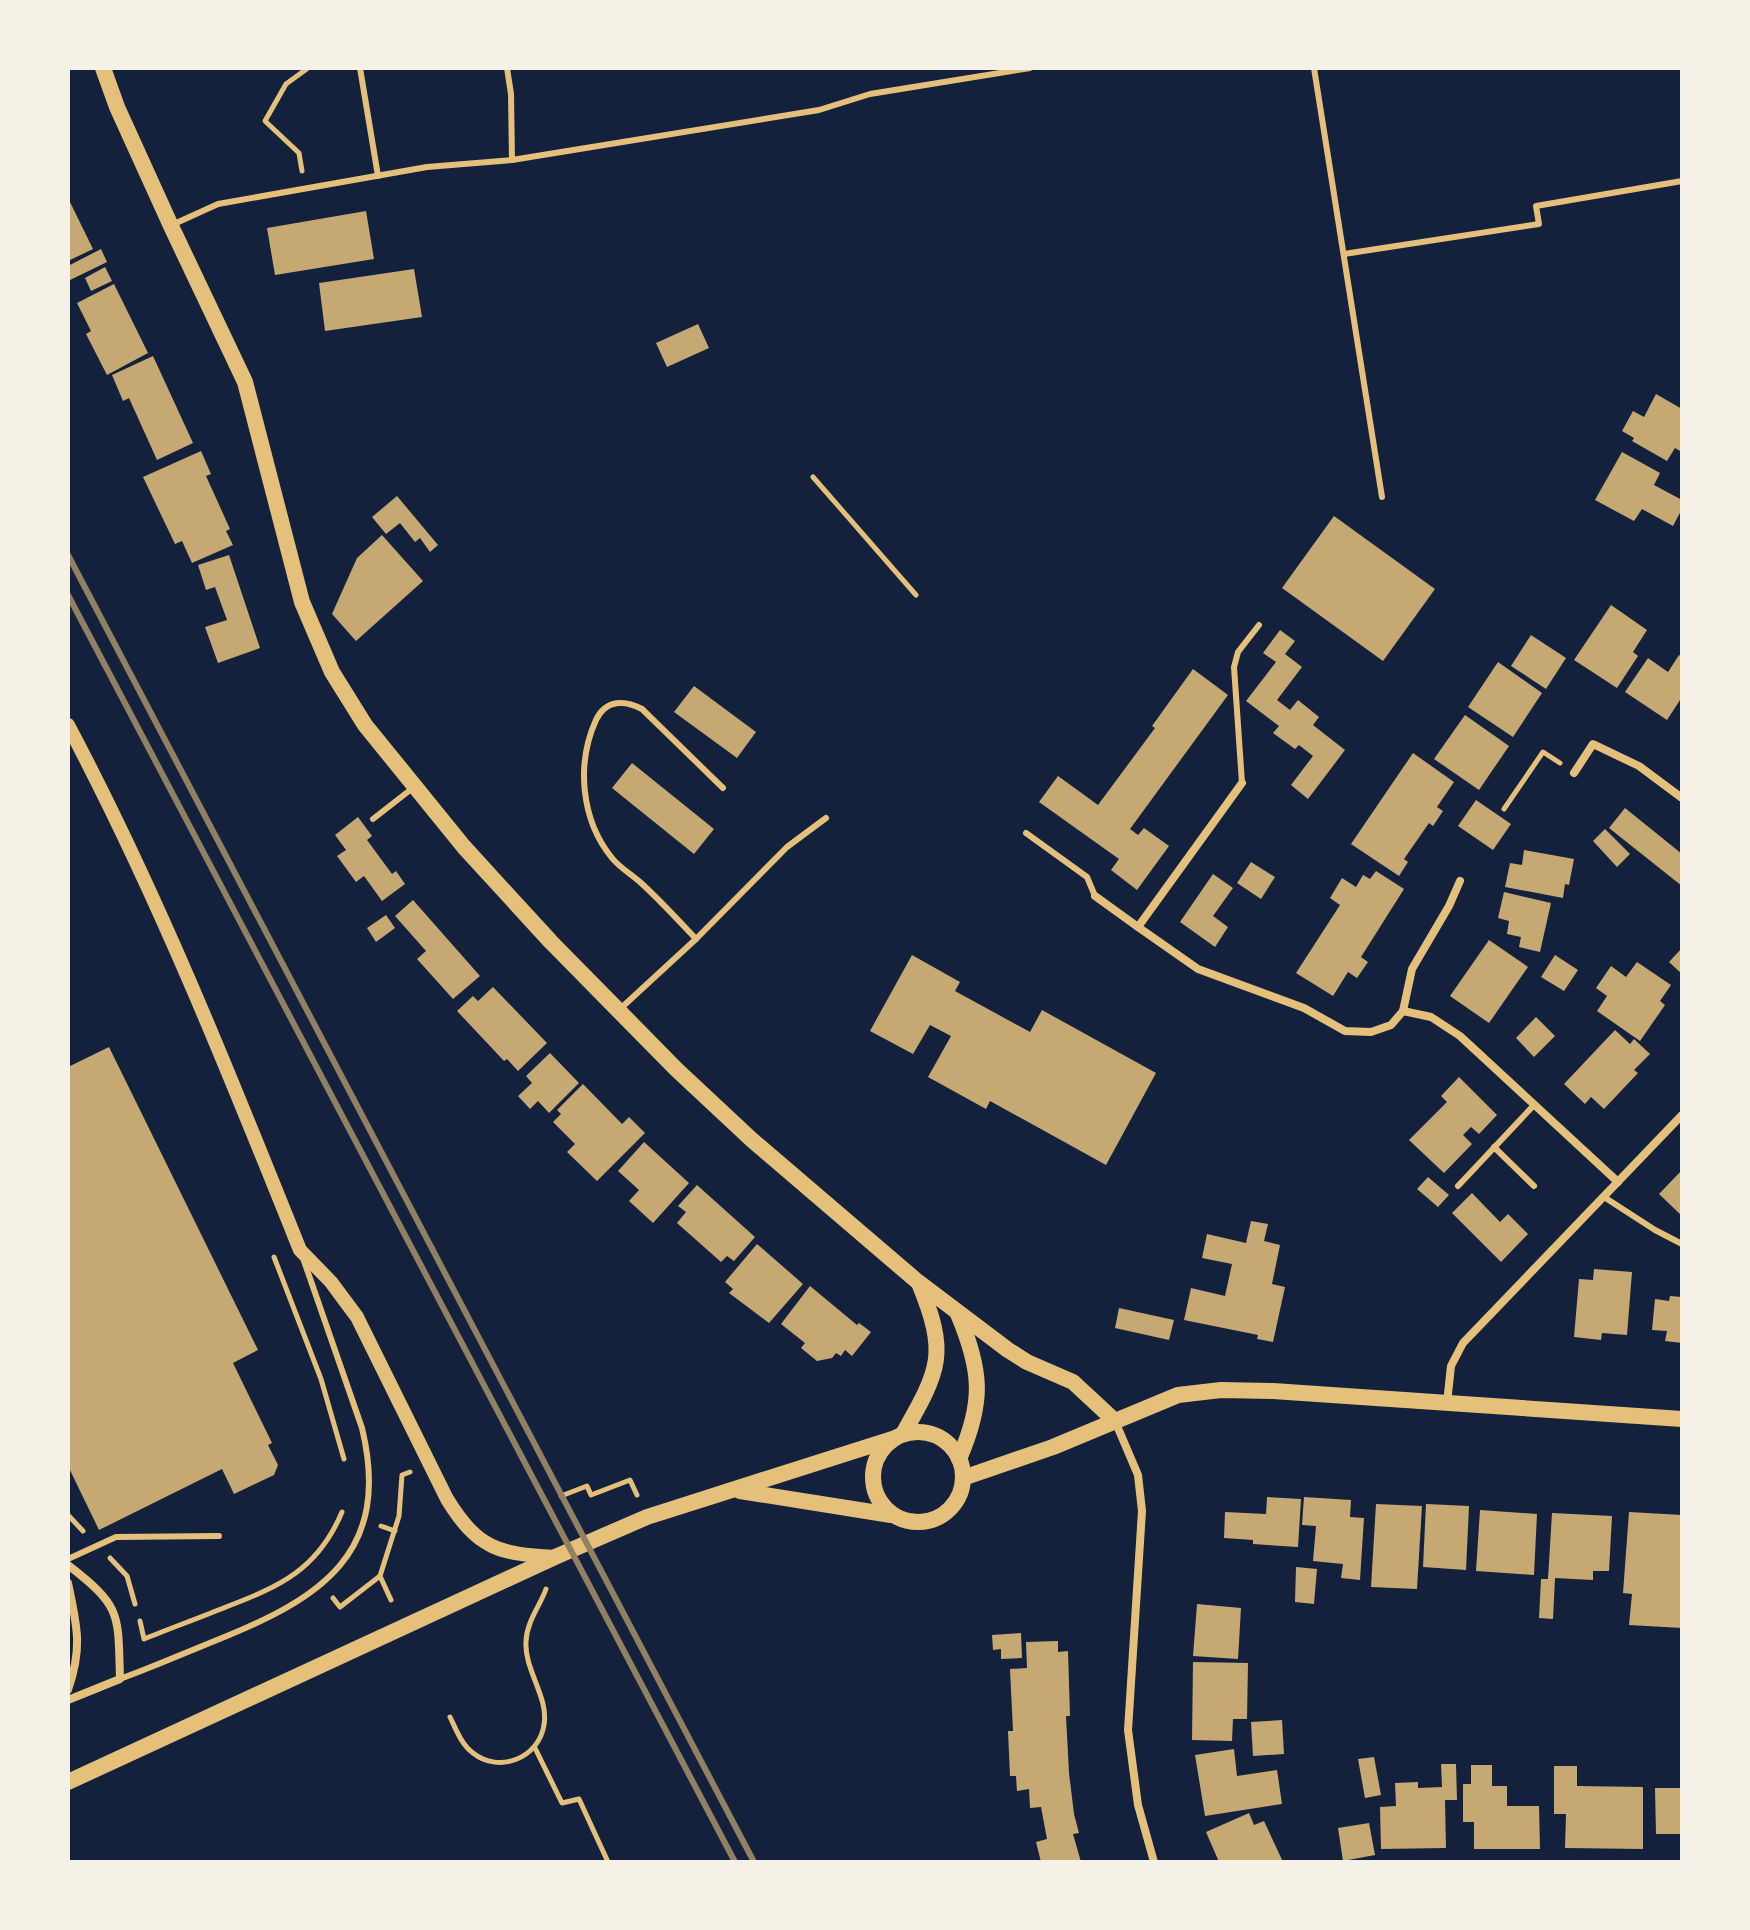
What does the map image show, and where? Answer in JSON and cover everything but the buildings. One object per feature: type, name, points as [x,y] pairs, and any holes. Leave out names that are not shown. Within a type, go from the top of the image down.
[{"type":"main road","points":[[103,68],[117,107],[245,382],[302,602],[321,649],[356,712],[464,847],[618,1012],[752,1140],[918,1282],[1017,1356],[1073,1382],[1115,1421]]},
{"type":"main road","points":[[895,1516],[879,1501],[873,1482],[877,1457],[898,1437],[929,1387],[938,1352],[936,1331],[918,1282]]},
{"type":"main road","points":[[958,1312],[976,1362],[978,1382],[974,1425],[959,1459]]},
{"type":"main road","points":[[963,1478],[1053,1447],[1178,1395],[1221,1390],[1682,1419]]},
{"type":"main road","points":[[68,1782],[639,1521],[898,1437],[921,1432],[938,1436],[948,1443],[959,1459],[963,1478],[955,1503],[940,1517],[921,1523],[735,1490]]},
{"type":"street","points":[[68,725],[200,1002],[300,1250],[331,1282],[357,1317],[460,1520],[500,1550],[516,1555],[555,1557]]},
{"type":"street","points":[[1574,773],[1593,744],[1639,766],[1682,798]]},
{"type":"street","points":[[1138,927],[1242,783]]},
{"type":"street","points":[[1095,896],[1198,969],[1292,1003],[1345,1031],[1362,1033],[1391,1025],[1403,1011],[1412,969],[1460,881]]},
{"type":"street","points":[[1403,1011],[1431,1017],[1460,1036],[1618,1182]]},
{"type":"street","points":[[1447,1404],[1451,1366],[1463,1343],[1682,1115]]},
{"type":"street","points":[[1115,1421],[1138,1475],[1142,1511],[1128,1730],[1138,1805],[1154,1862]]},
{"type":"street","points":[[68,1562],[101,1590],[112,1605],[118,1626],[120,1679],[68,1700]]},
{"type":"street","points":[[68,1583],[79,1637],[74,1673],[68,1690]]},
{"type":"lane","points":[[360,68],[378,176]]},
{"type":"lane","points":[[507,68],[511,94],[512,160]]},
{"type":"lane","points":[[171,226],[218,204],[427,167],[512,160],[819,110],[870,94],[1030,68]]},
{"type":"lane","points":[[1314,68],[1382,497]]},
{"type":"lane","points":[[1344,254],[1539,224],[1536,206],[1682,181]]},
{"type":"lane","points":[[1242,783],[1234,667],[1238,652],[1259,625]]},
{"type":"lane","points":[[696,939],[641,883],[614,861],[598,839],[584,783],[590,733],[599,713],[606,706],[616,703],[628,702],[642,709],[723,788]]},
{"type":"lane","points":[[373,819],[414,787]]},
{"type":"lane","points":[[618,1012],[787,847],[826,818]]},
{"type":"lane","points":[[1026,833],[1087,877],[1095,896]]},
{"type":"lane","points":[[1458,1186],[1534,1105]]},
{"type":"lane","points":[[1494,1147],[1534,1186]]},
{"type":"lane","points":[[1604,1197],[1682,1244]]},
{"type":"lane","points":[[120,1679],[264,1620],[321,1585],[354,1545],[365,1520],[371,1475],[362,1428],[300,1250]]},
{"type":"lane","points":[[68,1562],[116,1537],[219,1536]]},
{"type":"path","points":[[304,189],[299,153],[265,121],[286,84],[308,68]]},
{"type":"path","points":[[813,477],[916,595]]},
{"type":"path","points":[[1504,809],[1543,752],[1574,773]]},
{"type":"path","points":[[271,1249],[321,1379],[345,1466]]},
{"type":"path","points":[[321,1585],[340,1607],[380,1576],[399,1516],[402,1475],[412,1471],[419,1484]]},
{"type":"path","points":[[561,1496],[587,1486],[591,1495],[630,1480],[637,1495]]},
{"type":"path","points":[[139,1620],[144,1639],[275,1588],[313,1559],[332,1535],[345,1503]]},
{"type":"path","points":[[342,1511],[365,1520]]},
{"type":"path","points":[[68,1515],[127,1576],[135,1605]]},
{"type":"path","points":[[450,1717],[463,1744],[482,1758],[498,1763],[507,1762],[535,1748],[545,1717],[526,1643],[530,1623],[546,1590],[555,1557]]},
{"type":"path","points":[[380,1576],[391,1600]]},
{"type":"path","points":[[535,1748],[562,1803],[579,1799],[608,1862]]},
{"type":"railway","points":[[68,555],[754,1862]]},
{"type":"railway","points":[[68,595],[735,1862]]}]
